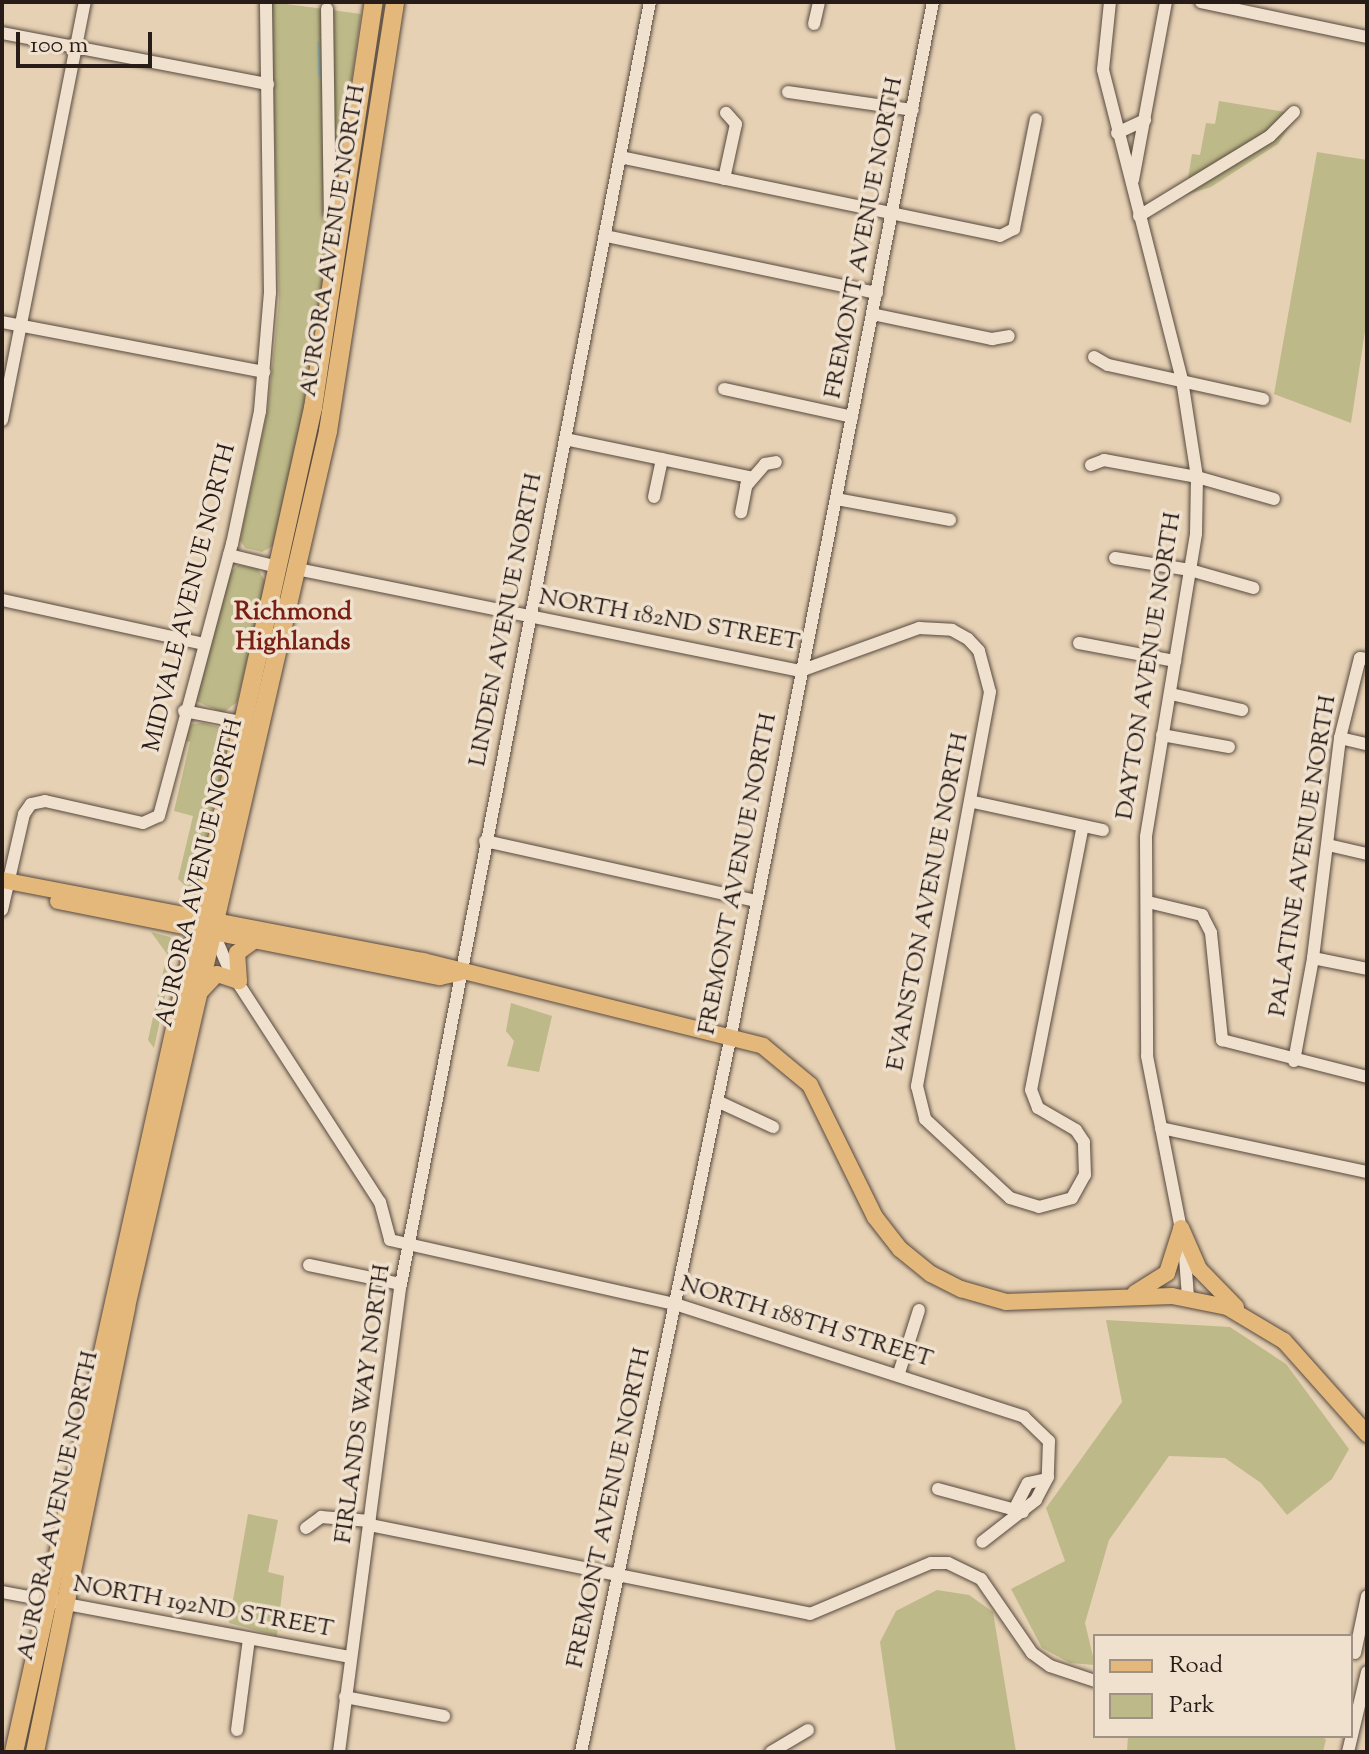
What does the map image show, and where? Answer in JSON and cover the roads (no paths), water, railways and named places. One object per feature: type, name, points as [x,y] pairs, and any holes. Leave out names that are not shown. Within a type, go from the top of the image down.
[{"type":"highway","name":"AURORA AVENUE NORTH","points":[[35,1752],[53,1603],[114,1286],[152,1118],[266,701],[288,604],[284,540],[318,378],[374,2]]},
{"type":"highway","name":"AURORA AVENUE NORTH","points":[[14,1752],[120,1333],[197,996],[205,924],[241,722],[334,401],[395,2]]},
{"type":"main road","points":[[367,42],[387,59]]},
{"type":"main road","points":[[351,158],[368,176]]},
{"type":"main road","points":[[318,378],[334,401]]},
{"type":"main road","points":[[251,683],[266,701]]},
{"type":"main road","points":[[5,885],[205,924],[423,961],[459,973],[731,1035],[763,1046],[800,1073],[818,1097],[875,1217],[900,1249],[931,1274],[961,1289],[1006,1302],[1188,1297],[1243,1313]]},
{"type":"main road","points":[[205,924],[255,940],[440,977],[459,973]]},
{"type":"main road","points":[[197,996],[212,976],[239,981],[237,953],[255,940]]},
{"type":"main road","points":[[152,1118],[165,1134]]},
{"type":"main road","points":[[1123,1298],[1152,1287],[1167,1273],[1179,1248],[1181,1228]]},
{"type":"main road","points":[[1181,1228],[1199,1269],[1243,1313],[1284,1341],[1367,1434]]},
{"type":"main road","points":[[114,1286],[126,1307]]},
{"type":"main road","points":[[108,1316],[120,1333]]},
{"type":"street","points":[[2,420],[85,2]]},
{"type":"street","name":"MIDVALE AVENUE NORTH","points":[[2,910],[5,885],[24,814],[35,802],[143,823],[157,819],[229,555],[264,372],[271,280],[266,2]]},
{"type":"street","name":"LINDEN AVENUE NORTH","points":[[409,1248],[459,973],[650,2]]},
{"type":"street","points":[[814,24],[819,2]]},
{"type":"street","name":"FREMONT AVENUE NORTH","points":[[581,1752],[731,1035],[933,2]]},
{"type":"street","name":"DAYTON AVENUE NORTH","points":[[1110,2],[1103,70],[1182,380],[1197,477],[1190,570],[1146,837],[1147,1056],[1181,1228],[1188,1297]]},
{"type":"street","points":[[1132,186],[1166,2]]},
{"type":"street","points":[[1201,2],[1367,37]]},
{"type":"street","points":[[327,9],[330,214]]},
{"type":"street","points":[[2,33],[268,84]]},
{"type":"street","points":[[788,92],[913,110]]},
{"type":"street","points":[[1139,216],[1270,136],[1294,112]]},
{"type":"street","points":[[724,179],[736,124],[726,113]]},
{"type":"street","points":[[620,157],[893,215],[1008,234],[1036,119]]},
{"type":"street","points":[[1117,133],[1145,120]]},
{"type":"street","points":[[606,236],[877,293]]},
{"type":"street","points":[[872,314],[992,339],[1009,336]]},
{"type":"street","points":[[2,322],[264,372]]},
{"type":"street","points":[[1094,357],[1263,399]]},
{"type":"street","points":[[724,389],[852,417]]},
{"type":"street","points":[[565,439],[662,459],[747,482]]},
{"type":"street","points":[[654,497],[662,459]]},
{"type":"street","points":[[1091,465],[1104,460],[1197,477],[1274,499]]},
{"type":"street","points":[[741,512],[747,482],[765,464],[776,462]]},
{"type":"street","points":[[836,499],[950,520]]},
{"type":"street","name":"NORTH 182ND STREET","points":[[229,555],[530,619],[800,671],[900,633],[936,627],[952,630],[979,651],[990,692]]},
{"type":"street","points":[[1115,558],[1190,570],[1253,588]]},
{"type":"street","points":[[2,600],[203,644]]},
{"type":"street","points":[[1079,643],[1175,661]]},
{"type":"street","name":"PALATINE AVENUE NORTH","points":[[1294,1061],[1313,958],[1340,738],[1363,658]]},
{"type":"street","name":"EVANSTON AVENUE NORTH","points":[[990,692],[973,802],[918,1069],[925,1119],[1022,1205],[1058,1205],[1072,1198],[1085,1175],[1087,1154],[1076,1130],[1038,1108],[1031,1090],[1083,826]]},
{"type":"street","points":[[1171,694],[1242,710]]},
{"type":"street","points":[[184,711],[241,722]]},
{"type":"street","points":[[1162,735],[1229,747]]},
{"type":"street","points":[[1340,738],[1367,744]]},
{"type":"street","points":[[973,802],[1103,830]]},
{"type":"street","points":[[485,841],[756,901]]},
{"type":"street","points":[[1328,845],[1367,854]]},
{"type":"street","points":[[1148,902],[1202,915],[1211,933],[1222,1040],[1231,1046],[1367,1077]]},
{"type":"street","name":"FIRLANDS WAY NORTH","points":[[205,924],[380,1202],[390,1240],[409,1248],[401,1284],[339,1752]]},
{"type":"street","points":[[1313,958],[1367,969]]},
{"type":"street","points":[[717,1101],[773,1127]]},
{"type":"street","points":[[1161,1128],[1367,1172]]},
{"type":"street","name":"NORTH 188TH STREET","points":[[409,1248],[675,1304],[1006,1409],[1041,1429],[1052,1458],[1047,1479],[1018,1511],[982,1542]]},
{"type":"street","points":[[309,1265],[401,1284]]},
{"type":"street","points":[[899,1373],[919,1310]]},
{"type":"street","points":[[938,1489],[1018,1511]]},
{"type":"street","points":[[306,1528],[321,1517],[370,1523],[810,1614],[931,1563],[948,1563],[981,1579],[1032,1653],[1050,1666],[1093,1680]]},
{"type":"street","name":"NORTH 192ND STREET","points":[[2,1592],[350,1657]]},
{"type":"street","points":[[1355,1653],[1367,1596]]},
{"type":"street","points":[[237,1730],[249,1639]]},
{"type":"street","points":[[1353,1730],[1366,1672]]},
{"type":"street","points":[[345,1697],[444,1716]]},
{"type":"street","points":[[771,1752],[808,1730]]},
{"type":"waterway","points":[[318,42],[319,75]]},
{"type":"district","name":"Richmond Highlands","points":[[293,628]]}]
